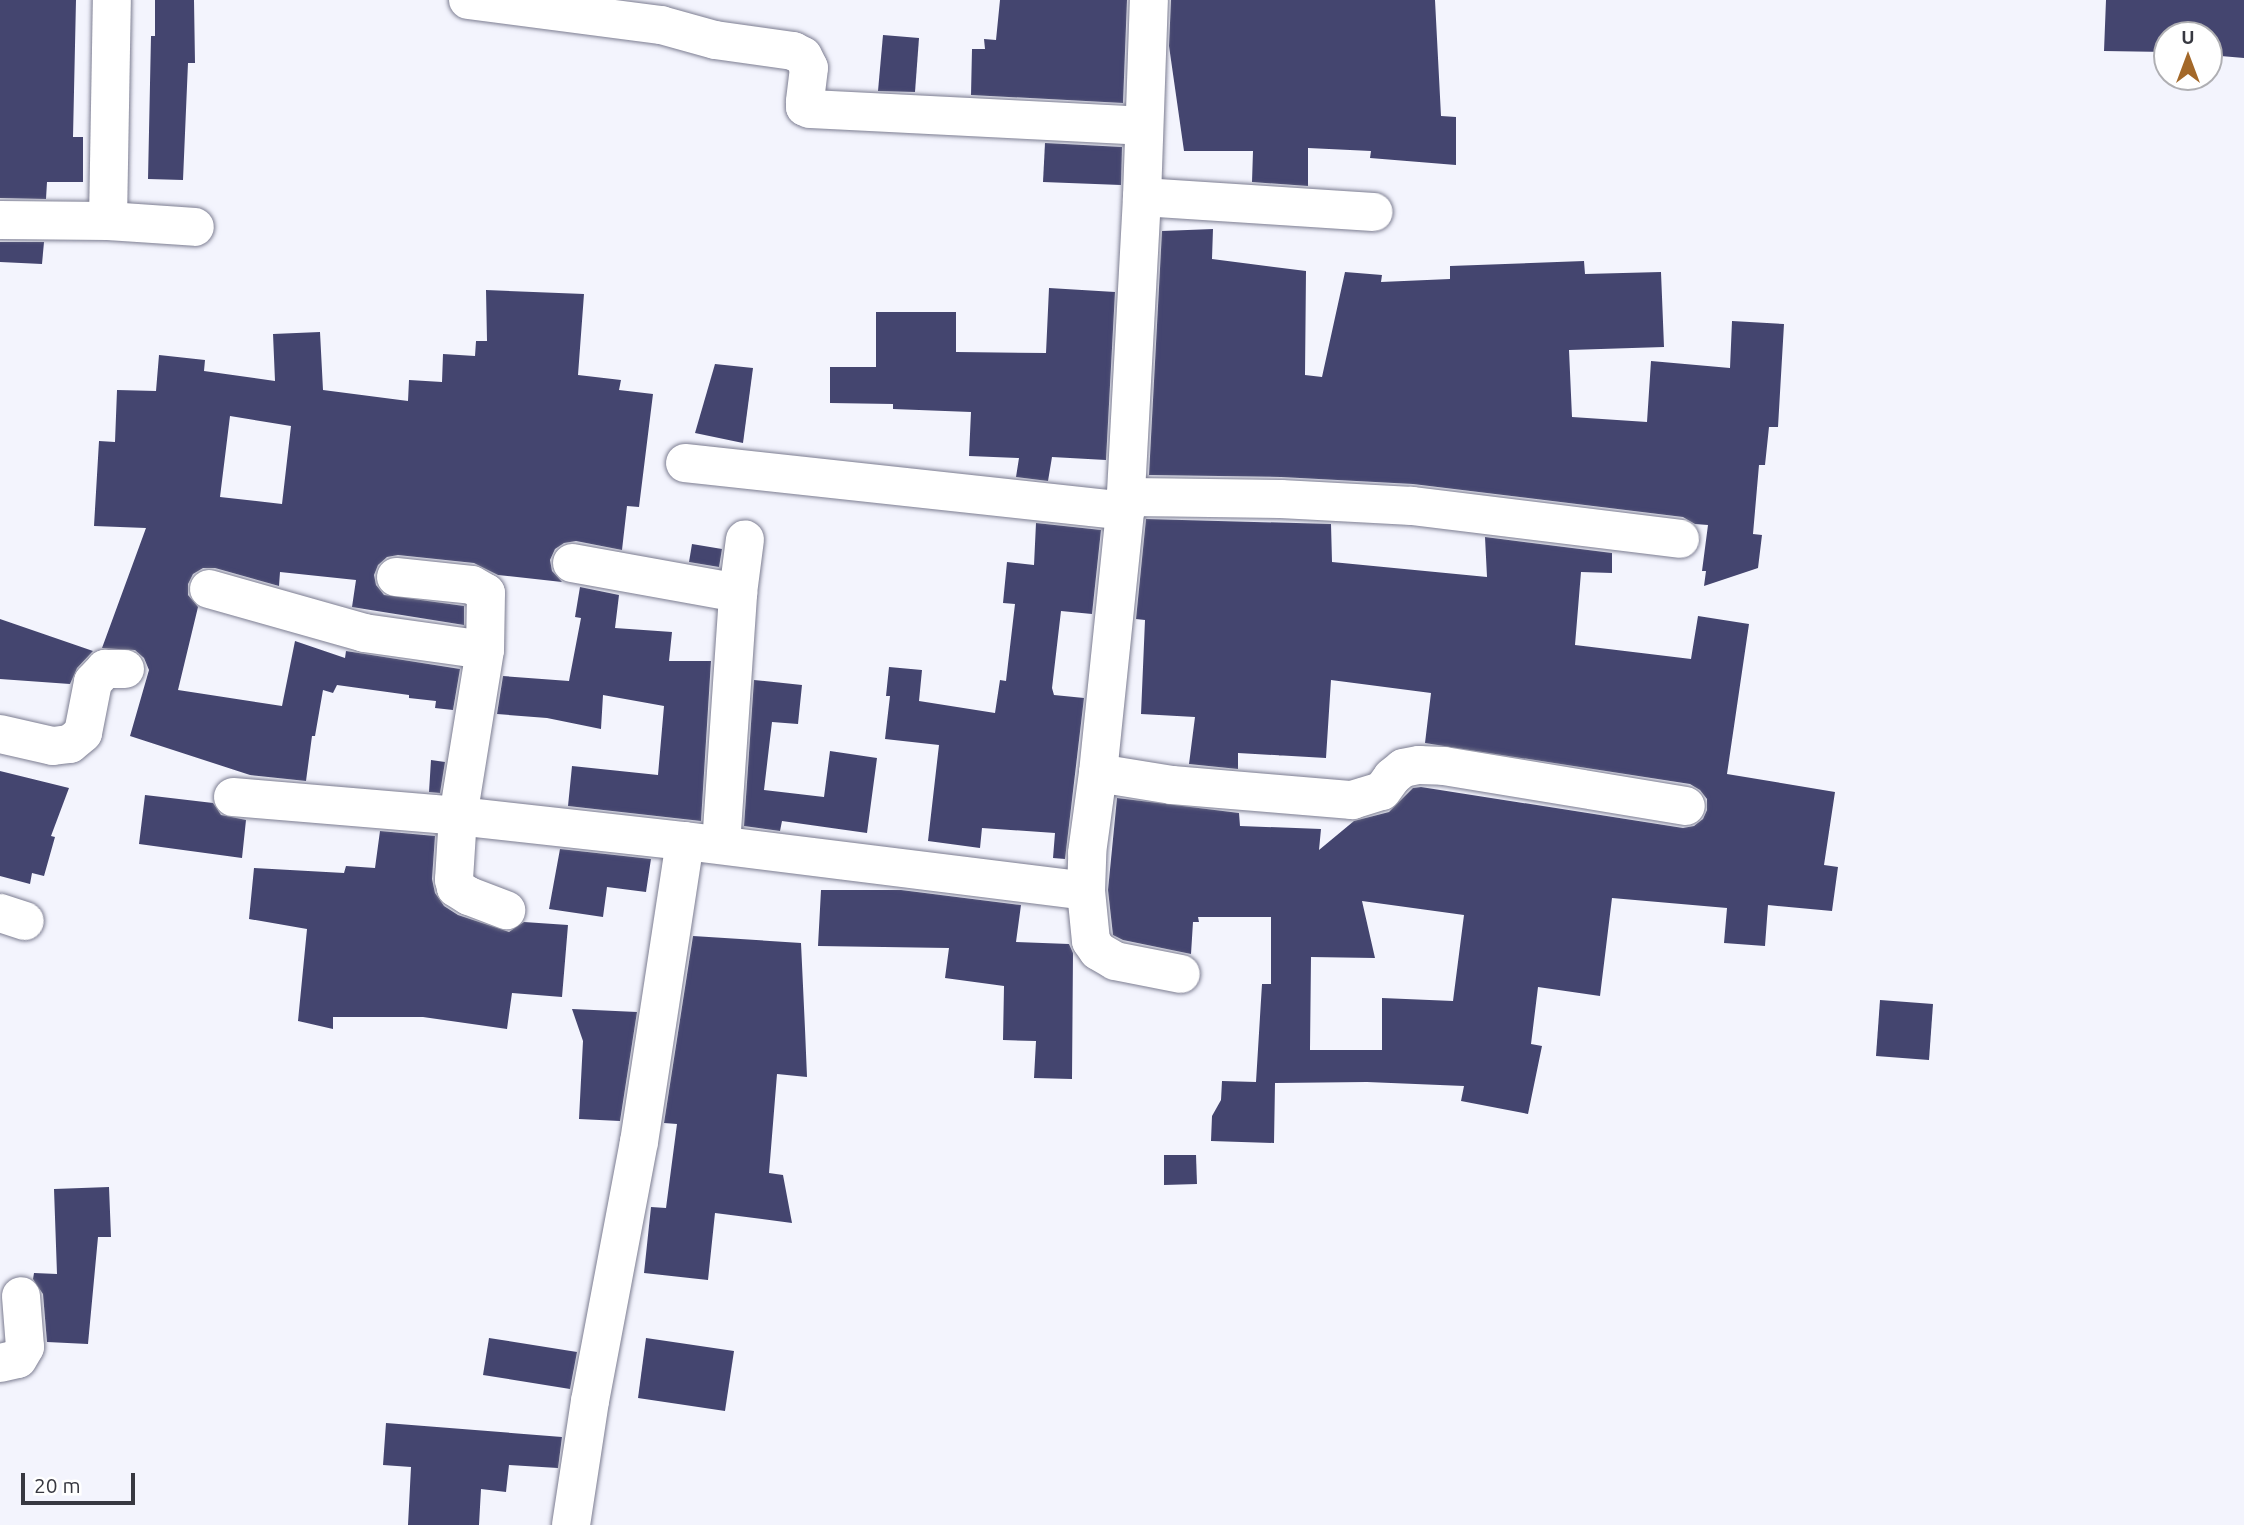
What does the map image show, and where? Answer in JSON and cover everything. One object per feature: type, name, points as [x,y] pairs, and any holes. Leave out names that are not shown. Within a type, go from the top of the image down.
[{"type":"street","points":[[108,221],[112,0]]},
{"type":"street","points":[[468,0],[661,25],[716,40],[793,51],[803,56],[808,68],[805,102],[807,109],[1143,126]]},
{"type":"street","points":[[1149,0],[1142,197],[1125,504],[1098,774],[1087,853],[1086,891],[1091,941],[1098,951],[1115,961],[1181,974]]},
{"type":"street","points":[[1142,197],[1374,212]]},
{"type":"street","points":[[0,220],[108,221],[194,227]]},
{"type":"street","points":[[685,463],[1125,504],[1281,499],[1412,506],[1680,539]]},
{"type":"street","points":[[571,1525],[590,1401],[641,1129],[703,843],[745,540]]},
{"type":"street","points":[[572,563],[738,593]]},
{"type":"street","points":[[396,577],[481,588],[487,599],[485,650],[458,816],[456,888],[480,902],[506,910]]},
{"type":"street","points":[[209,589],[364,633],[485,650]]},
{"type":"street","points":[[0,734],[53,746],[70,744],[83,733],[93,682],[105,669],[125,669]]},
{"type":"street","points":[[1098,774],[1199,788],[1352,800],[1382,791],[1403,768],[1419,765],[1463,768],[1686,806]]},
{"type":"street","points":[[233,797],[458,816],[703,843],[1086,891]]},
{"type":"street","points":[[0,1363],[18,1359],[25,1347],[21,1296]]},
{"type":"building","points":[[0,0],[76,0],[73,137],[83,137],[83,182],[47,182],[46,199],[0,198]]},
{"type":"building","points":[[155,0],[194,0],[195,63],[188,63],[183,180],[148,179],[151,36],[155,36]]},
{"type":"building","points":[[1000,0],[1127,0],[1123,103],[971,95],[972,49],[985,49],[984,39],[996,40]]},
{"type":"building","points":[[1171,0],[1435,0],[1441,116],[1456,117],[1456,165],[1370,158],[1371,151],[1308,148],[1308,186],[1252,182],[1253,151],[1184,151],[1169,46]]},
{"type":"building","points":[[2106,0],[2244,0],[2244,58],[2223,56],[2223,21],[2153,21],[2153,52],[2104,51]]},
{"type":"building","points":[[883,35],[919,38],[915,92],[878,91]]},
{"type":"building","points":[[1045,143],[1122,147],[1121,185],[1043,182]]},
{"type":"building","points":[[1213,229],[1212,259],[1306,271],[1305,375],[1322,377],[1345,272],[1382,275],[1381,282],[1450,279],[1450,266],[1584,261],[1585,274],[1661,272],[1664,347],[1569,350],[1572,417],[1647,422],[1651,361],[1730,368],[1732,321],[1784,324],[1778,427],[1769,427],[1765,465],[1759,465],[1753,534],[1762,535],[1758,568],[1704,586],[1706,571],[1702,571],[1708,525],[1695,524],[1683,517],[1413,484],[1281,477],[1149,475],[1162,231]]},
{"type":"building","points":[[0,242],[44,242],[42,264],[0,262]]},
{"type":"building","points":[[1049,288],[1115,292],[1106,460],[1052,457],[1048,481],[1016,477],[1019,458],[969,456],[971,412],[893,409],[893,404],[830,403],[830,367],[876,367],[876,312],[956,312],[956,352],[1046,353]]},
{"type":"building","points":[[486,290],[584,294],[578,375],[621,380],[619,390],[653,394],[639,507],[627,506],[622,550],[576,541],[564,543],[555,549],[550,560],[552,571],[562,582],[498,575],[474,563],[398,555],[387,557],[378,565],[374,575],[376,585],[384,595],[464,606],[464,625],[352,607],[356,580],[280,572],[279,586],[215,568],[203,568],[193,574],[188,584],[188,595],[198,607],[178,690],[282,706],[295,641],[345,658],[346,651],[460,669],[453,710],[435,708],[436,701],[409,698],[409,695],[337,685],[333,693],[323,690],[315,736],[312,736],[306,781],[250,775],[130,736],[149,670],[144,658],[135,650],[102,648],[146,528],[94,526],[99,441],[115,442],[117,390],[156,391],[159,355],[205,360],[204,371],[275,381],[273,334],[320,332],[323,390],[408,401],[409,380],[442,382],[443,354],[475,356],[476,341],[487,341]],"holes":[[[230,416],[291,426],[282,504],[220,497]]]},
{"type":"building","points":[[715,364],[753,368],[743,443],[695,433]]},
{"type":"building","points":[[1146,519],[1331,524],[1332,562],[1487,577],[1485,537],[1612,553],[1612,573],[1581,572],[1575,645],[1691,659],[1698,616],[1749,624],[1727,774],[1835,792],[1824,865],[1838,867],[1832,911],[1768,905],[1765,946],[1724,943],[1727,908],[1612,898],[1600,996],[1538,987],[1531,1044],[1542,1046],[1528,1114],[1461,1101],[1464,1086],[1367,1082],[1275,1083],[1274,1143],[1211,1141],[1212,1116],[1221,1100],[1222,1081],[1256,1082],[1262,984],[1271,984],[1271,917],[1198,917],[1199,922],[1193,922],[1191,954],[1123,940],[1113,935],[1108,890],[1117,798],[1239,813],[1240,826],[1321,829],[1319,850],[1354,821],[1389,812],[1413,788],[1421,787],[1683,828],[1694,826],[1703,819],[1707,810],[1707,799],[1700,790],[1690,784],[1425,743],[1431,693],[1331,680],[1326,758],[1238,753],[1238,769],[1189,764],[1195,717],[1141,714],[1145,620],[1136,619]],"holes":[[[1362,901],[1464,915],[1453,1001],[1382,998],[1382,1050],[1310,1050],[1311,957],[1375,958]]]},
{"type":"building","points":[[1036,523],[1101,530],[1092,614],[1061,611],[1052,688],[1054,695],[1084,698],[1065,859],[1053,858],[1055,833],[982,828],[980,848],[928,841],[939,745],[885,739],[890,696],[886,696],[889,667],[922,670],[919,701],[995,713],[1000,680],[1006,681],[1015,604],[1003,603],[1007,562],[1034,565]]},
{"type":"building","points":[[692,544],[722,549],[719,567],[689,562]]},
{"type":"building","points":[[580,587],[619,595],[615,628],[672,632],[669,661],[711,661],[701,821],[568,806],[572,766],[658,775],[664,706],[603,695],[601,729],[547,718],[497,714],[503,676],[569,681],[581,618],[575,617]]},
{"type":"building","points":[[0,619],[93,651],[77,668],[70,684],[0,679]]},
{"type":"building","points":[[754,680],[802,685],[798,724],[772,722],[764,790],[824,797],[830,751],[877,758],[867,833],[782,821],[780,831],[744,826]]},
{"type":"building","points":[[431,760],[445,762],[440,793],[429,792]]},
{"type":"building","points":[[0,771],[69,788],[51,836],[55,837],[44,876],[32,873],[30,884],[0,876]]},
{"type":"building","points":[[145,795],[213,803],[221,815],[246,820],[242,858],[139,844]]},
{"type":"building","points":[[380,831],[435,836],[432,879],[435,893],[444,906],[458,915],[509,932],[524,922],[568,925],[562,997],[512,993],[507,1029],[423,1017],[333,1017],[333,1029],[298,1021],[307,929],[249,919],[254,868],[344,873],[346,866],[375,868]]},
{"type":"building","points":[[560,849],[651,859],[646,892],[607,887],[603,917],[549,909]]},
{"type":"building","points":[[821,890],[901,890],[1021,905],[1016,942],[1069,944],[1073,953],[1072,1079],[1034,1078],[1036,1041],[1003,1040],[1004,986],[945,978],[949,948],[818,946]]},
{"type":"building","points":[[693,936],[801,943],[805,1029],[807,1077],[777,1074],[769,1173],[783,1175],[792,1223],[715,1213],[708,1280],[644,1273],[651,1207],[666,1208],[677,1124],[664,1123]]},
{"type":"building","points":[[1880,1000],[1933,1004],[1929,1060],[1876,1056]]},
{"type":"building","points":[[572,1009],[637,1012],[620,1121],[579,1119],[583,1041]]},
{"type":"building","points":[[1164,1155],[1196,1155],[1197,1184],[1164,1185]]},
{"type":"building","points":[[109,1187],[111,1237],[98,1237],[88,1344],[47,1342],[43,1294],[33,1279],[34,1273],[57,1274],[54,1189]]},
{"type":"building","points":[[489,1338],[577,1352],[570,1389],[483,1375]]},
{"type":"building","points":[[646,1338],[734,1351],[725,1411],[638,1398]]},
{"type":"building","points":[[386,1423],[562,1437],[558,1468],[509,1465],[506,1492],[481,1489],[479,1525],[408,1525],[411,1467],[383,1465]]}]
